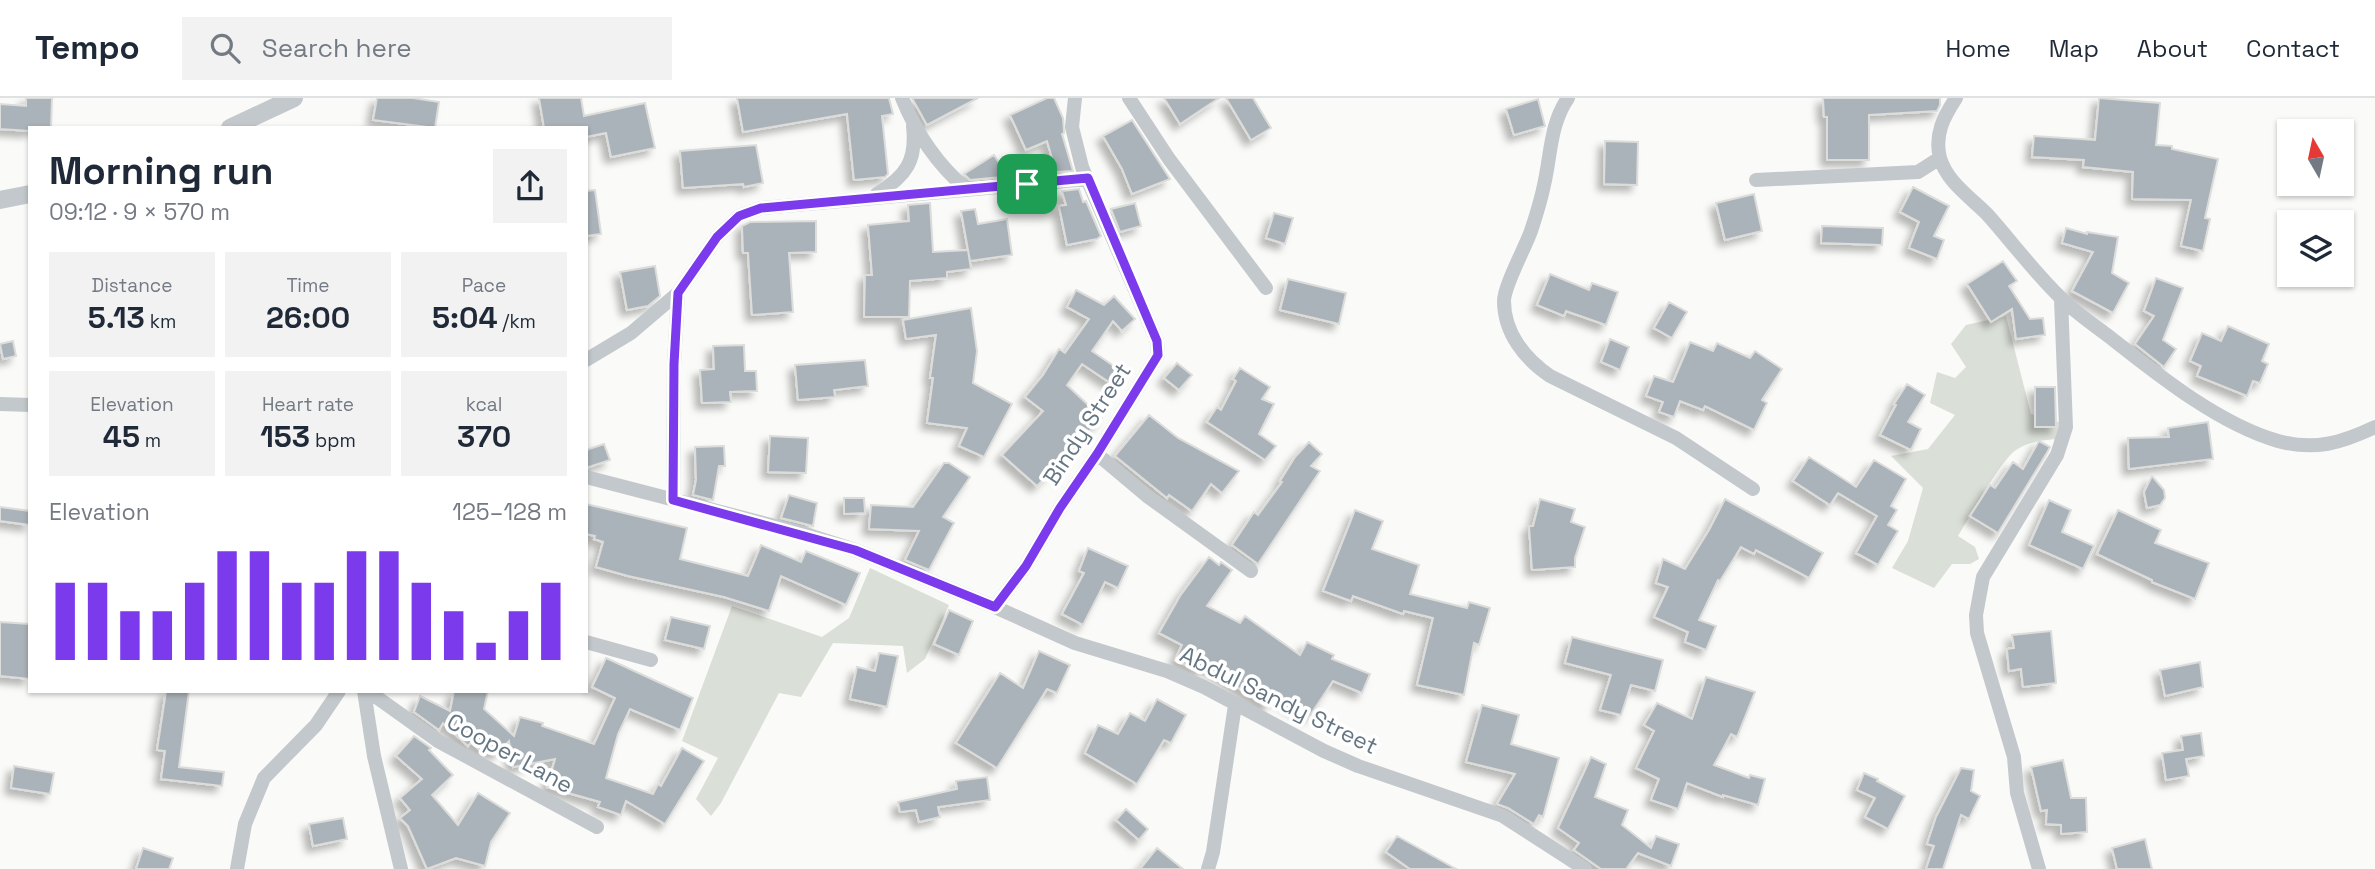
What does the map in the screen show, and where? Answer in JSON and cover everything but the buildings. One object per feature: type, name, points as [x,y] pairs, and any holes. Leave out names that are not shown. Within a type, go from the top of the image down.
[{"type":"street","points":[[234,126],[295,98]]},
{"type":"street","points":[[902,98],[913,124],[945,170],[966,189]]},
{"type":"street","name":"Bindy Street","points":[[995,607],[1026,566],[1158,355],[1159,348],[1088,178],[1072,127],[1075,98]]},
{"type":"street","points":[[1129,98],[1170,159],[1266,288]]},
{"type":"street","points":[[1568,98],[1557,114],[1544,186],[1531,231],[1504,298],[1506,320],[1517,344],[1535,365],[1550,376],[1676,438],[1753,489]]},
{"type":"street","points":[[1956,98],[1938,133],[1940,159],[1952,181],[1985,212],[2061,299],[2165,380],[2239,426],[2278,441],[2313,447],[2353,438],[2375,427]]},
{"type":"street","points":[[872,197],[896,182],[909,165],[915,145],[913,124]]},
{"type":"street","points":[[1756,180],[1918,172],[1940,159]]},
{"type":"street","points":[[588,359],[631,333],[678,293],[717,237],[739,216],[761,208],[1088,178]]},
{"type":"street","points":[[0,200],[28,194]]},
{"type":"street","points":[[673,500],[674,364],[678,293]]},
{"type":"street","points":[[2039,869],[2017,793],[2014,757],[1977,633],[1976,615],[1983,577],[2057,455],[2066,427],[2061,299]]},
{"type":"street","points":[[0,404],[28,405]]},
{"type":"street","points":[[1097,454],[1147,496],[1251,571]]},
{"type":"street","name":"Abdul Sandy Street","points":[[588,478],[855,550],[1075,643],[1167,671],[1204,687],[1324,751],[1358,766],[1503,816],[1585,869]]},
{"type":"street","points":[[588,643],[650,660]]},
{"type":"street","points":[[237,869],[245,824],[264,778],[316,725],[338,693]]},
{"type":"street","points":[[366,693],[374,756],[401,869]]},
{"type":"street","name":"Cooper Lane","points":[[369,693],[438,741],[597,827]]},
{"type":"street","points":[[1208,869],[1236,705]]},
{"type":"shaded area","points":[[2006,316],[2031,414],[2062,423],[2057,439],[2021,447],[2002,465],[1958,536],[1975,547],[1979,559],[1970,564],[1952,564],[1934,588],[1892,568],[1908,541],[1923,488],[1891,456],[1928,449],[1955,415],[1930,403],[1937,372],[1955,378],[1966,367],[1951,344],[1966,325]]},
{"type":"shaded area","points":[[870,568],[949,605],[925,659],[907,673],[903,646],[833,643],[801,697],[779,693],[721,803],[711,816],[696,799],[718,758],[682,741],[732,606],[822,637],[849,618]]},
{"type":"route","points":[[1088,178],[1159,348],[1158,355],[1097,454],[1060,508],[1026,566],[995,607],[855,550],[802,533],[673,500],[674,364],[678,293],[717,237],[739,216],[761,208],[1027,184],[1088,178]]}]
